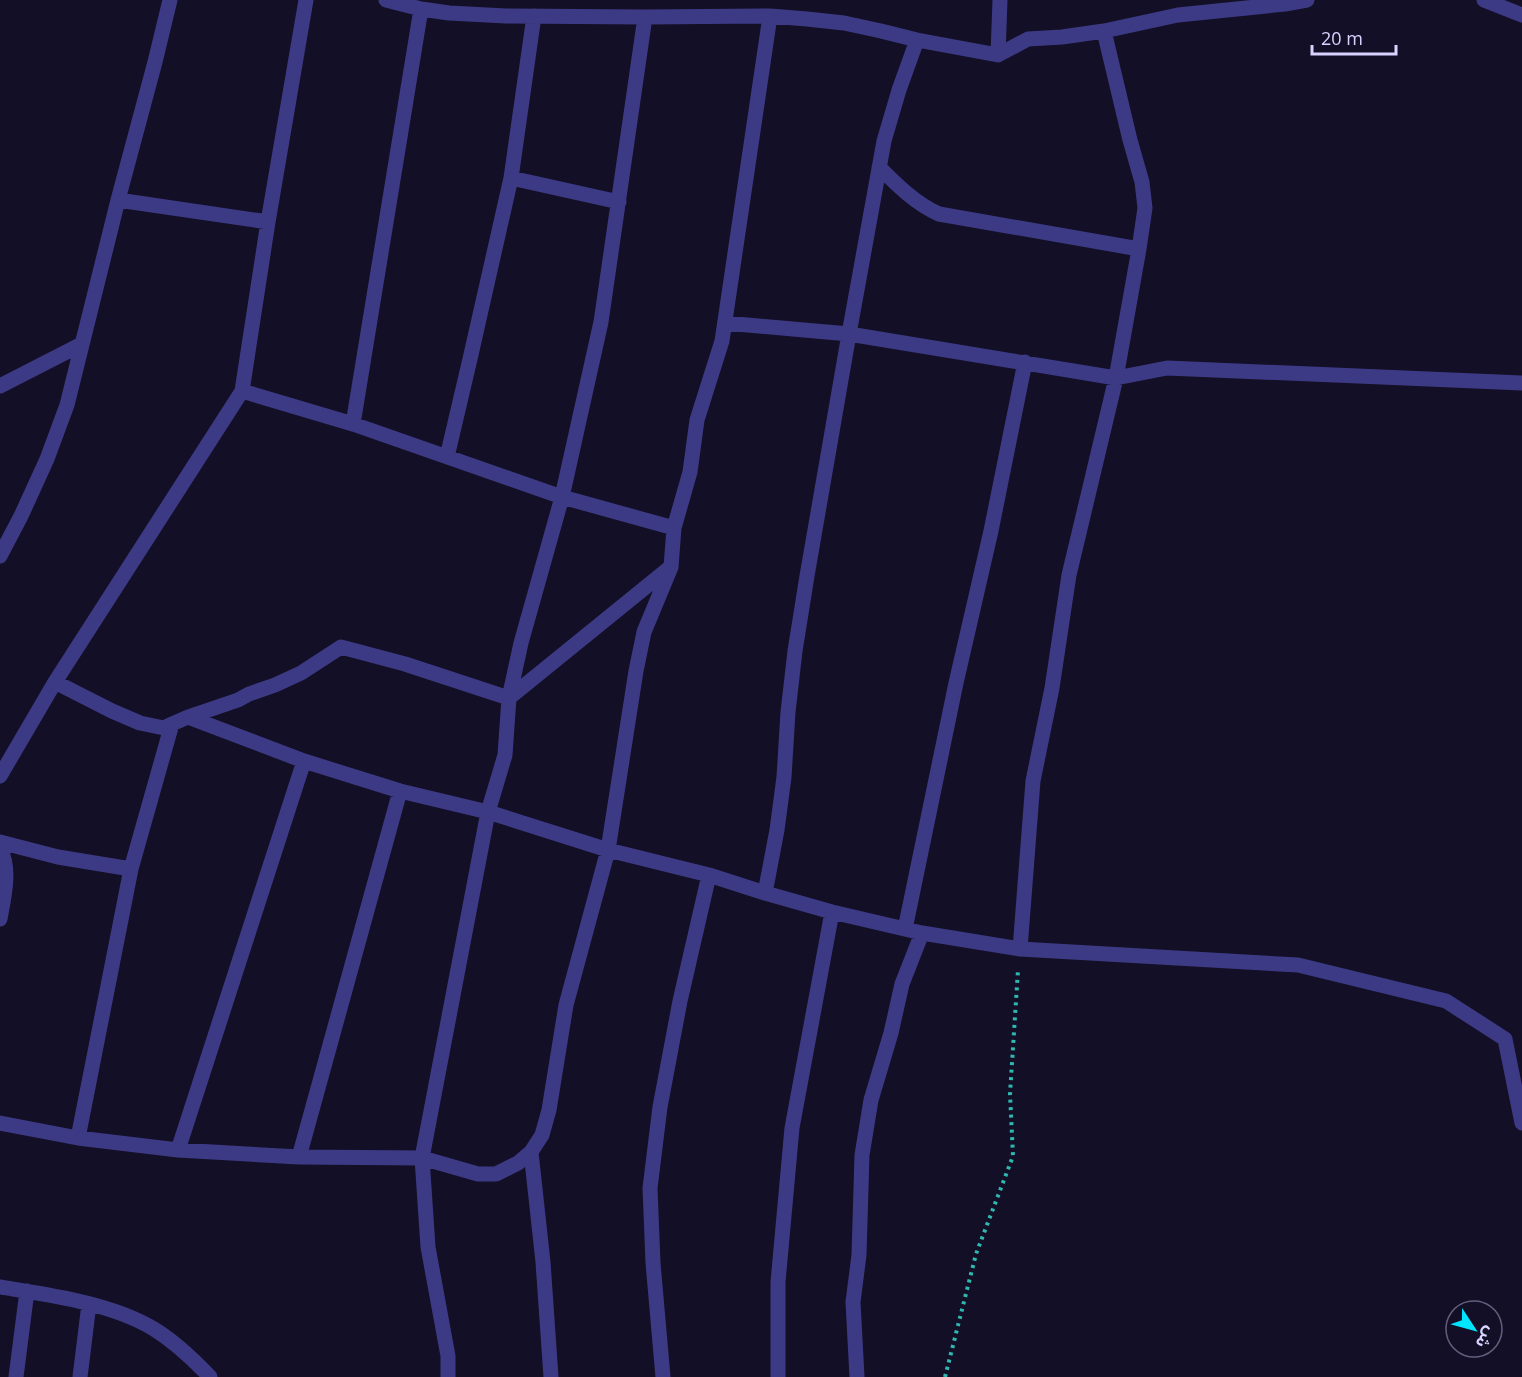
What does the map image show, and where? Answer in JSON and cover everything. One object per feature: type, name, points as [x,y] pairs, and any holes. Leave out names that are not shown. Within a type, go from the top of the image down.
[{"type":"street","points":[[0,556],[47,459],[67,405],[170,0]]},
{"type":"street","points":[[0,776],[55,682],[242,392],[306,0]]},
{"type":"street","points":[[386,0],[422,9],[477,15],[770,16],[807,19],[844,23],[917,40],[998,54],[1028,39],[1104,31],[1178,15],[1307,0]]},
{"type":"street","points":[[998,54],[1000,0]]},
{"type":"street","points":[[1484,0],[1522,15]]},
{"type":"street","points":[[353,424],[422,9]]},
{"type":"street","points":[[447,457],[511,178],[534,16]]},
{"type":"street","points":[[0,1123],[78,1138],[178,1150],[299,1157],[422,1158],[478,1174],[496,1174],[518,1163],[531,1152],[542,1135],[547,1119],[566,1005],[608,850],[644,632],[671,567],[674,528],[690,472],[697,420],[722,341],[770,16]]},
{"type":"street","points":[[448,1377],[447,1356],[428,1247],[422,1158],[488,812],[505,755],[509,698],[521,643],[562,497],[601,322],[645,17]]},
{"type":"street","points":[[1020,949],[1033,781],[1052,688],[1069,575],[1116,378],[1145,208],[1142,182],[1104,31]]},
{"type":"street","points":[[765,893],[783,788],[788,712],[808,564],[879,167],[899,90],[917,40]]},
{"type":"street","points":[[879,167],[906,193],[929,210],[939,214],[1139,249]]},
{"type":"street","points":[[511,178],[619,202]]},
{"type":"street","points":[[118,200],[268,222]]},
{"type":"street","points":[[725,322],[849,334],[1116,378],[1167,368],[1522,383]]},
{"type":"street","points":[[0,386],[82,344]]},
{"type":"street","points":[[905,929],[1025,362]]},
{"type":"street","points":[[242,392],[353,424],[562,497],[674,528]]},
{"type":"street","points":[[509,698],[671,567]]},
{"type":"street","points":[[55,682],[140,723],[164,728],[284,681],[301,673],[340,647],[405,664],[509,698]]},
{"type":"street","points":[[188,717],[303,760],[400,791],[488,812],[608,850],[709,875],[832,912],[922,933],[1020,949],[1298,964],[1446,1001],[1505,1039],[1522,1123]]},
{"type":"street","points":[[78,1138],[131,869],[172,724]]},
{"type":"street","points":[[178,1150],[303,760]]},
{"type":"street","points":[[299,1157],[400,791]]},
{"type":"street","points":[[0,842],[58,858],[131,869]]},
{"type":"street","points":[[0,848],[5,865],[5,893],[0,919]]},
{"type":"street","points":[[663,1377],[653,1263],[650,1188],[660,1107],[677,1013],[709,875]]},
{"type":"street","points":[[778,1377],[778,1282],[792,1128],[832,912]]},
{"type":"street","points":[[857,1377],[853,1302],[859,1255],[862,1155],[871,1100],[903,984],[922,933]]},
{"type":"street","points":[[531,1152],[543,1262],[551,1377]]},
{"type":"street","points":[[0,1287],[89,1304],[131,1317],[175,1343],[210,1377]]},
{"type":"street","points":[[16,1377],[27,1291]]},
{"type":"street","points":[[80,1377],[89,1304]]},
{"type":"path","points":[[945,1377],[976,1254],[1013,1156],[1010,1094],[1020,949]]}]
